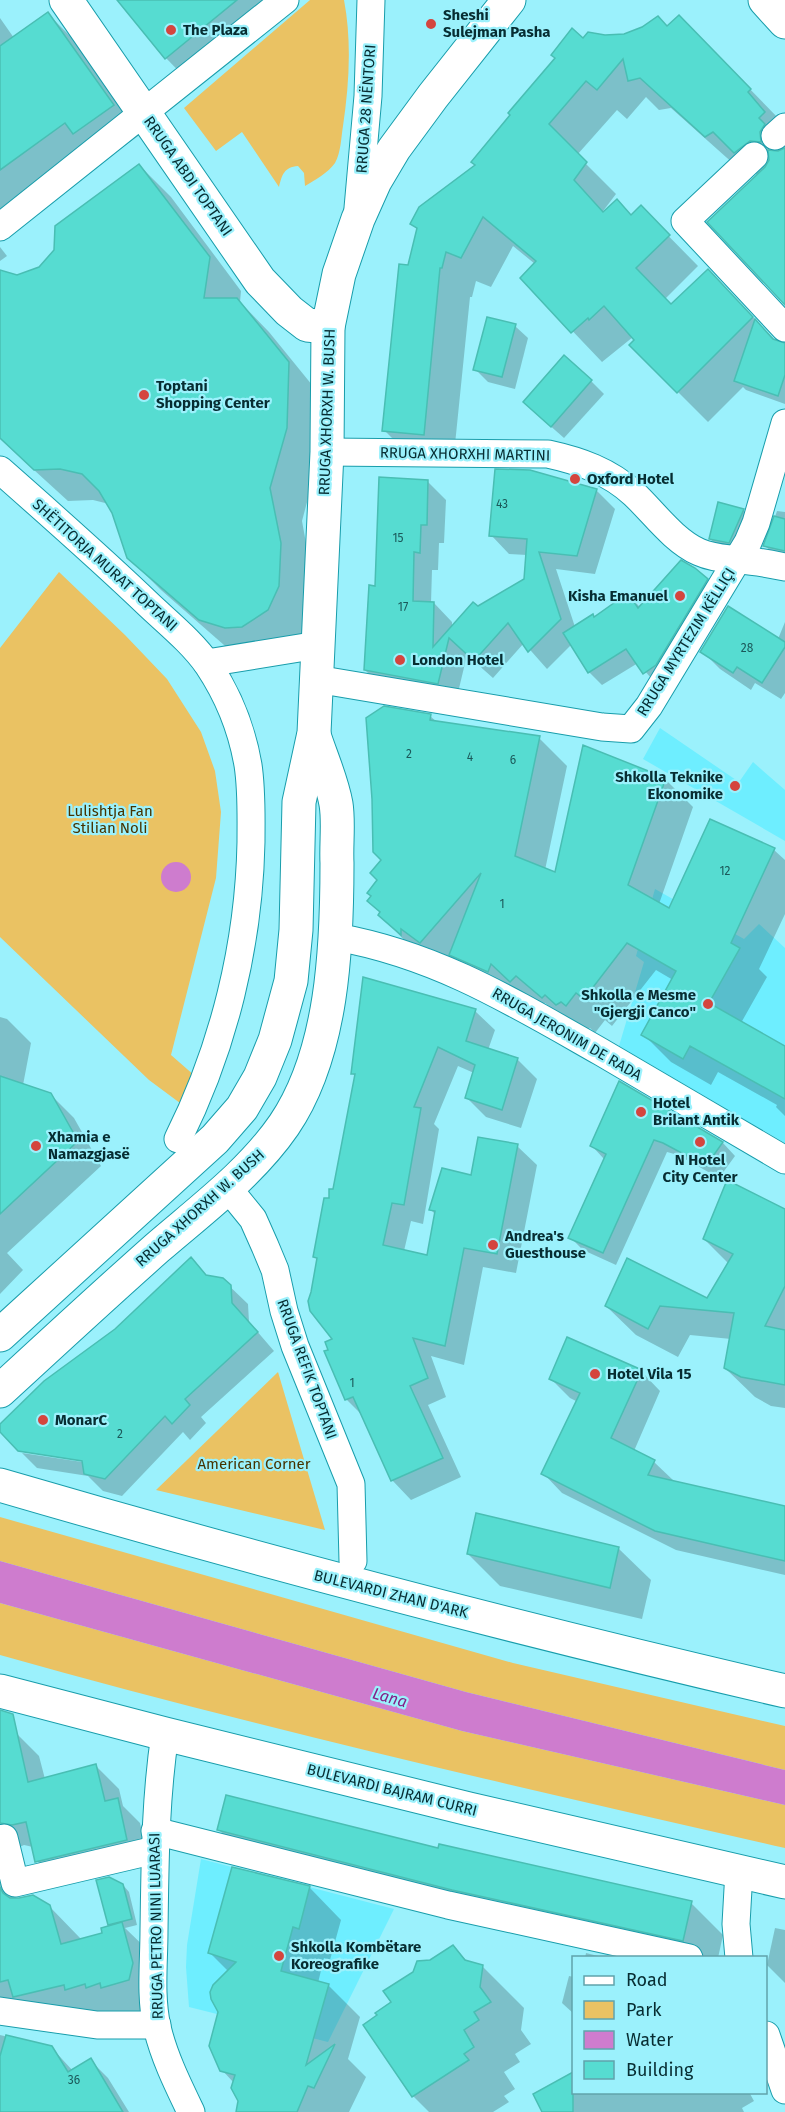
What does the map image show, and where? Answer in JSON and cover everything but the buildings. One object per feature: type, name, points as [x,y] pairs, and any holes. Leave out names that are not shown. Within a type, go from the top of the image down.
[{"type":"main road","name":"RRUGA ABDI TOPTANI","points":[[66,0],[260,280],[289,311],[307,325],[328,327]]},
{"type":"main road","name":"RRUGA XHORXH W. BUSH","points":[[0,1335],[197,1157],[230,1123],[251,1094],[275,1040],[291,981],[296,930],[299,802],[314,733],[327,452],[328,327],[339,274],[358,219],[375,181],[394,149],[509,0]]},
{"type":"main road","points":[[765,0],[785,22]]},
{"type":"main road","name":"RRUGA XHORXH W. BUSH","points":[[0,1391],[227,1187],[266,1148],[300,1099],[322,1030],[330,991],[336,937],[336,804],[314,733]]},
{"type":"main road","name":"BULEVARDI ZHAN D'ARK","points":[[0,1485],[352,1585],[620,1653],[785,1691]]},
{"type":"main road","name":"BULEVARDI BAJRAM CURRI","points":[[0,1691],[458,1807],[785,1882]]},
{"type":"street","points":[[0,227],[285,0]]},
{"type":"street","name":"RRUGA 28 NËNTORI","points":[[358,219],[368,96],[371,0]]},
{"type":"street","points":[[754,156],[685,221],[785,328]]},
{"type":"street","name":"RRUGA MYRTEZIM KËLLIÇI","points":[[316,679],[592,725],[631,729],[649,706],[738,560],[756,523],[785,423]]},
{"type":"street","name":"RRUGA XHORXHI MARTINI","points":[[327,452],[548,454],[579,461],[607,474],[632,492],[682,542],[698,552],[717,558],[785,567]]},
{"type":"street","name":"SHËTITORJA MURAT TOPTANI","points":[[0,470],[114,572],[207,663],[225,693],[248,765],[252,808],[245,925],[226,1012],[192,1110],[178,1139]]},
{"type":"street","points":[[207,663],[318,645]]},
{"type":"street","name":"RRUGA JERONIM DE RADA","points":[[336,937],[371,943],[425,960],[506,997],[785,1160]]},
{"type":"street","name":"RRUGA REFIK TOPTANI","points":[[227,1187],[253,1219],[265,1246],[274,1270],[292,1337],[351,1484],[352,1561]]},
{"type":"street","name":"RRUGA PETRO NINI LUARASI","points":[[165,1734],[157,1786],[154,1997],[157,2025],[171,2068],[191,2112]]},
{"type":"street","points":[[0,1839],[4,1838],[15,1883],[155,1841],[680,1956]]},
{"type":"street","points":[[739,1871],[736,1924],[739,1956]]},
{"type":"street","points":[[0,2011],[97,2025],[157,2025]]},
{"type":"street","points":[[767,2040],[785,2090]]},
{"type":"shaded area","name":"Shkolla Teknike Ekonomike","points":[[660,728],[739,782],[753,762],[785,790],[785,841],[643,759]]},
{"type":"shaded area","name":"Shkolla e Mesme \"Gjergji Canco\"","points":[[655,889],[744,939],[759,924],[785,948],[785,1143],[619,1046],[644,962],[636,956]]},
{"type":"shaded area","name":"Shkolla Kombëtare Koreografike","points":[[201,1859],[394,1909],[328,2042],[189,2007],[187,1945]]},
{"type":"green space","points":[[310,0],[344,0],[349,63],[340,145],[335,163],[321,176],[305,186],[304,173],[298,166],[293,167],[284,172],[279,187],[242,132],[216,151],[184,108]]},
{"type":"green space","name":"Lulishtja Fan Stilian Noli","points":[[59,572],[167,679],[201,732],[215,771],[221,812],[216,878],[171,1055],[195,1076],[180,1103],[149,1080],[0,937],[0,648]]},
{"type":"green space","name":"American Corner","points":[[278,1372],[325,1530],[156,1490]]},
{"type":"green space","points":[[0,1517],[513,1663],[785,1726],[785,1770],[466,1692],[0,1561]]},
{"type":"green space","points":[[0,1603],[462,1731],[785,1805],[785,1848],[489,1780],[195,1708],[0,1655]]},
{"type":"water","points":[[176,862],[187,866],[191,877],[187,888],[176,892],[165,888],[161,877],[165,866]]},
{"type":"water","name":"Lana","points":[[0,1561],[466,1692],[785,1770],[785,1805],[462,1731],[0,1603]]},
{"type":"place","name":"Sheshi Sulejman Pasha","points":[[431,24]]},
{"type":"place","name":"The Plaza","points":[[171,30]]},
{"type":"place","name":"Toptani Shopping Center","points":[[144,395]]},
{"type":"place","name":"Oxford Hotel","points":[[575,479]]},
{"type":"place","name":"Kisha Emanuel","points":[[680,596]]},
{"type":"place","name":"London Hotel","points":[[400,660]]},
{"type":"place","name":"Shkolla Teknike Ekonomike","points":[[735,786]]},
{"type":"place","name":"Shkolla e Mesme \"Gjergji Canco\"","points":[[708,1004]]},
{"type":"place","name":"Hotel Brilant Antik","points":[[641,1112]]},
{"type":"place","name":"N Hotel City Center","points":[[700,1142]]},
{"type":"place","name":"Xhamia e Namazgjasë","points":[[36,1146]]},
{"type":"place","name":"Andrea's Guesthouse","points":[[493,1245]]},
{"type":"place","name":"Hotel Vila 15","points":[[595,1374]]},
{"type":"place","name":"MonarC","points":[[43,1420]]},
{"type":"place","name":"Shkolla Kombëtare Koreografike","points":[[279,1956]]}]
